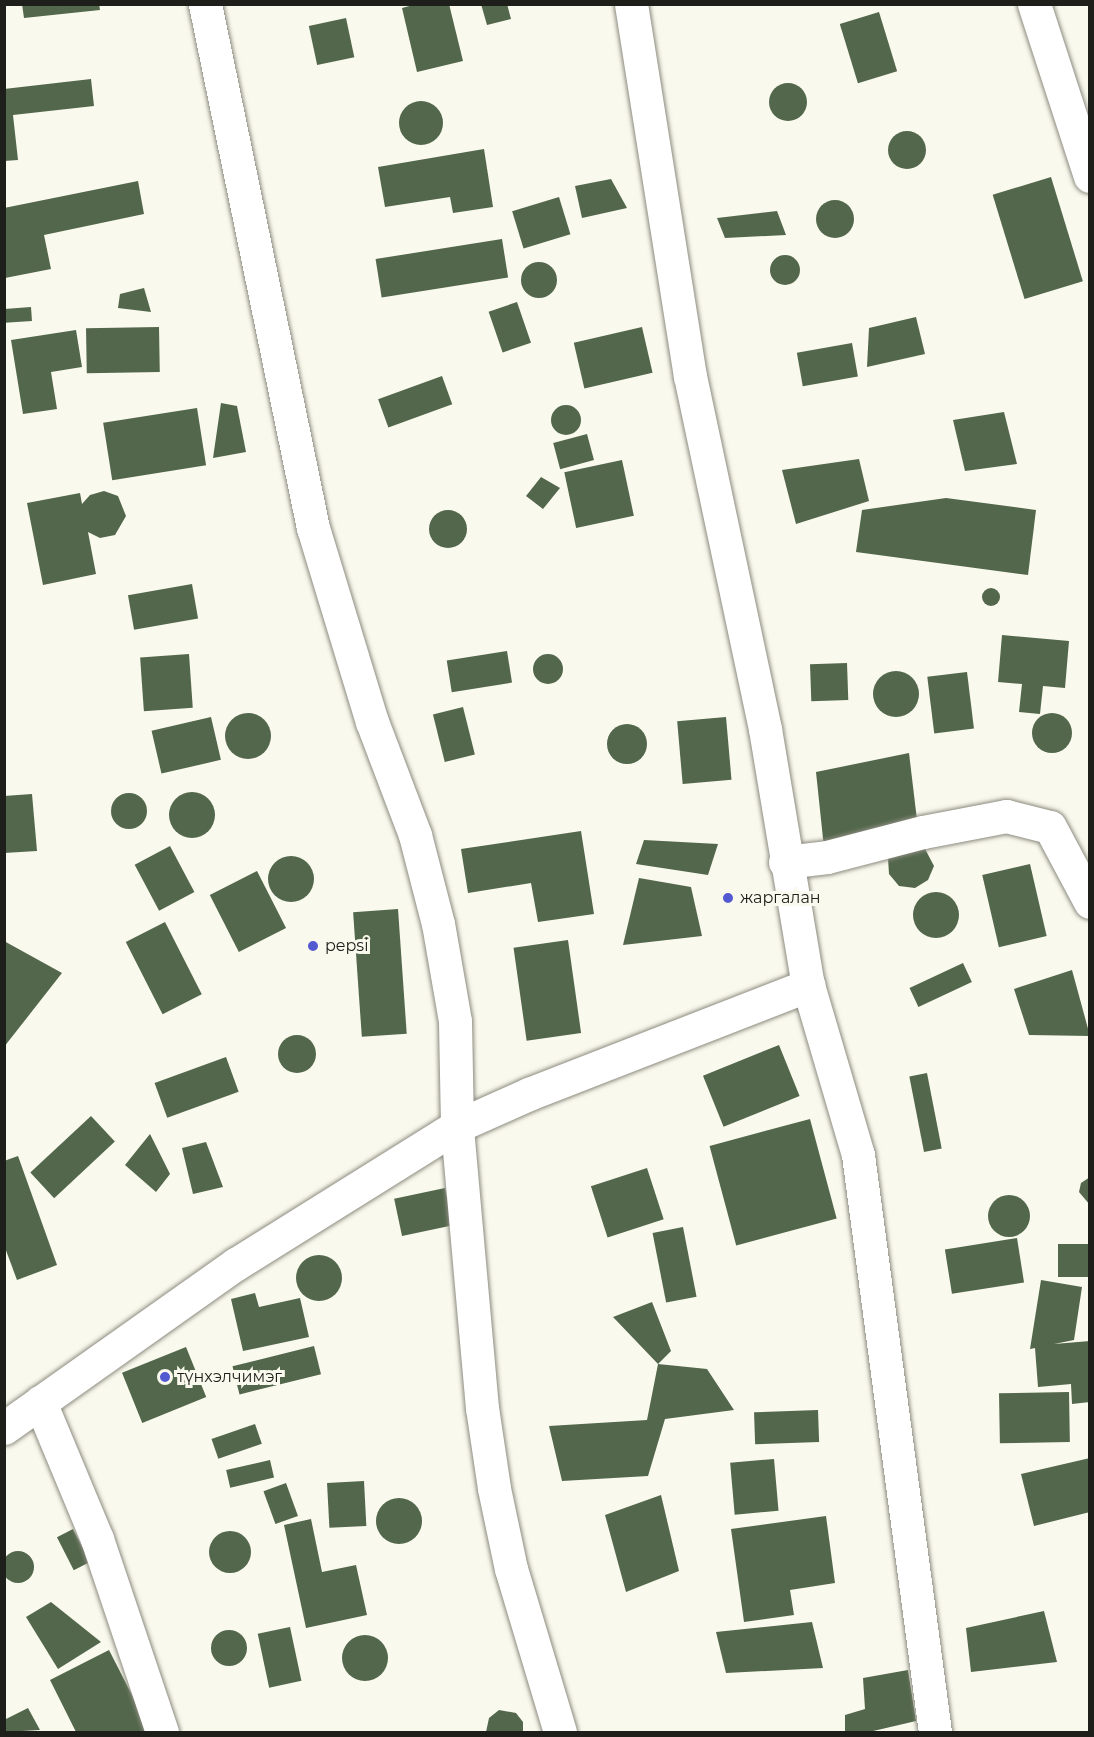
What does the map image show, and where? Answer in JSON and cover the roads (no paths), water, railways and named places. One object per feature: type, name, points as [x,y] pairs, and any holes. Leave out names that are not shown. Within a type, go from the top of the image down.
[{"type":"street","points":[[205,4],[313,528],[365,701],[415,835],[438,924],[455,1021],[457,1126],[482,1408],[494,1488],[511,1569],[560,1732]]},
{"type":"street","points":[[631,4],[690,376],[765,729],[785,862],[808,985],[858,1155],[935,1732]]},
{"type":"street","points":[[1034,4],[1089,176]]},
{"type":"street","points":[[785,862],[827,857],[923,832],[1006,816],[1050,827],[1089,902]]},
{"type":"street","points":[[4,1428],[236,1264],[457,1126],[808,985]]},
{"type":"street","points":[[40,1402],[97,1539],[162,1732]]},
{"type":"place","name":"жаргалан","points":[[728,898]]},
{"type":"place","name":"pepsi","points":[[313,946]]},
{"type":"place","name":"түнхэлчимэг","points":[[165,1377]]}]
